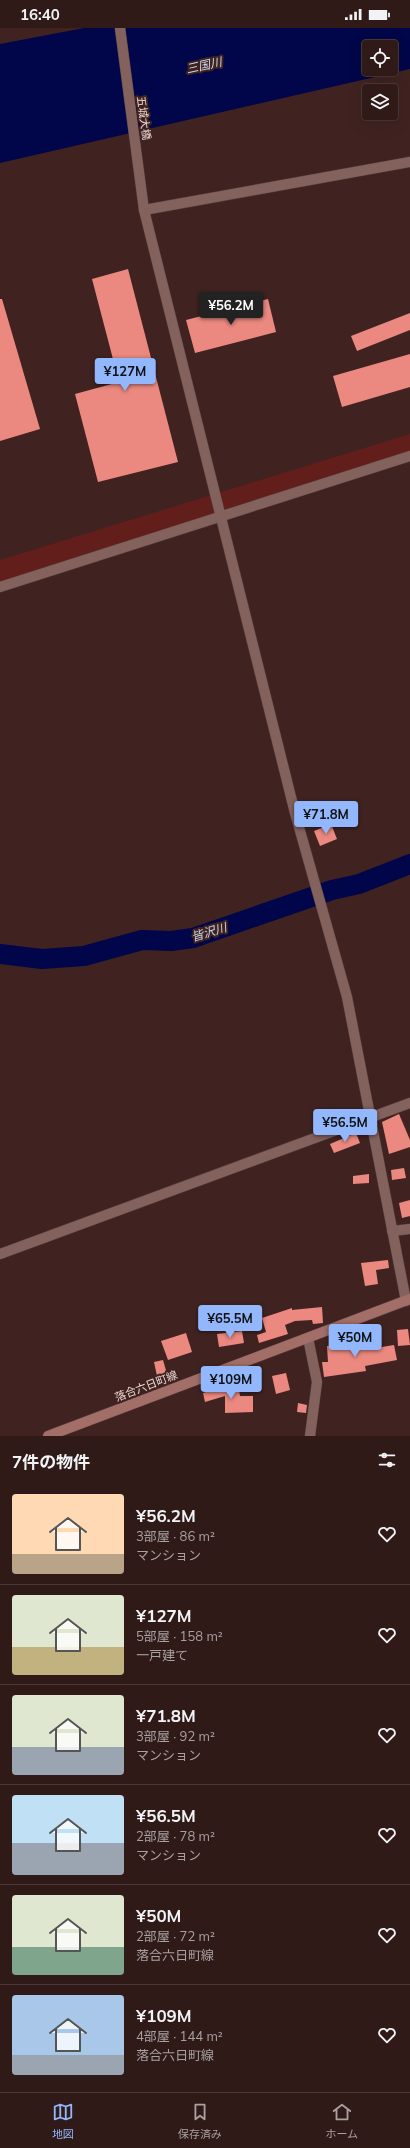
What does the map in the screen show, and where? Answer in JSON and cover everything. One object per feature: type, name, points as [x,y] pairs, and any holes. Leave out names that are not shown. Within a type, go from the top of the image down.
[{"type":"main road","name":"落合六日町線","points":[[48,1436],[408,1300]]},
{"type":"street","name":"五城大橋","points":[[120,28],[144,210],[295,813],[335,947],[347,997],[392,1232],[408,1300]]},
{"type":"street","points":[[144,210],[410,162]]},
{"type":"street","points":[[0,587],[410,456]]},
{"type":"street","points":[[0,1254],[410,1103]]},
{"type":"street","points":[[392,1232],[410,1229]]},
{"type":"street","points":[[308,1338],[317,1382],[310,1436]]},
{"type":"shaded area","points":[[410,434],[410,456],[0,587],[0,560]]},
{"type":"water","name":"三国川","points":[[84,28],[410,28],[410,69],[398,72],[398,40],[362,40],[362,76],[379,76],[0,163],[0,44]]},
{"type":"building","points":[[128,269],[178,462],[98,482],[75,394],[119,382],[92,279]]},
{"type":"building","points":[[0,299],[2,299],[40,429],[0,441]]},
{"type":"building","points":[[268,299],[276,332],[195,353],[186,320]]},
{"type":"building","points":[[410,313],[410,330],[357,351],[351,336]]},
{"type":"building","points":[[410,354],[410,387],[342,407],[333,376]]},
{"type":"building","points":[[331,824],[337,839],[320,846],[314,831]]},
{"type":"building","points":[[399,1114],[410,1140],[410,1147],[389,1154],[382,1122]]},
{"type":"building","points":[[356,1133],[360,1143],[334,1153],[330,1144]]},
{"type":"building","points":[[404,1168],[406,1178],[392,1180],[391,1170]]},
{"type":"building","points":[[369,1174],[369,1183],[353,1184],[353,1176]]},
{"type":"building","points":[[410,1200],[410,1216],[402,1218],[399,1203]]},
{"type":"building","points":[[388,1260],[389,1268],[376,1270],[378,1284],[365,1286],[361,1263]]},
{"type":"building","points":[[322,1307],[323,1323],[313,1324],[312,1320],[295,1321],[285,1325],[288,1334],[259,1343],[257,1335],[266,1332],[262,1318],[292,1308],[292,1310]]},
{"type":"building","points":[[408,1329],[410,1345],[398,1346],[397,1330]]},
{"type":"building","points":[[242,1331],[244,1343],[219,1347],[217,1334]]},
{"type":"building","points":[[186,1333],[192,1352],[168,1360],[161,1341]]},
{"type":"building","points":[[354,1338],[363,1338],[364,1350],[394,1345],[397,1360],[365,1366],[366,1371],[324,1377],[322,1362],[328,1362],[327,1346],[355,1344]]},
{"type":"building","points":[[163,1360],[167,1374],[157,1376],[154,1362]]},
{"type":"building","points":[[286,1373],[290,1390],[276,1394],[272,1376]]},
{"type":"building","points":[[225,1386],[226,1391],[239,1390],[240,1396],[253,1396],[253,1412],[225,1413],[225,1396],[205,1402],[203,1393]]},
{"type":"building","points":[[298,1403],[307,1405],[306,1413],[297,1412]]},
{"type":"waterway","name":"皆沢川","points":[[0,954],[42,959],[84,956],[142,940],[171,941],[193,938],[332,890],[359,884],[410,864]]}]
